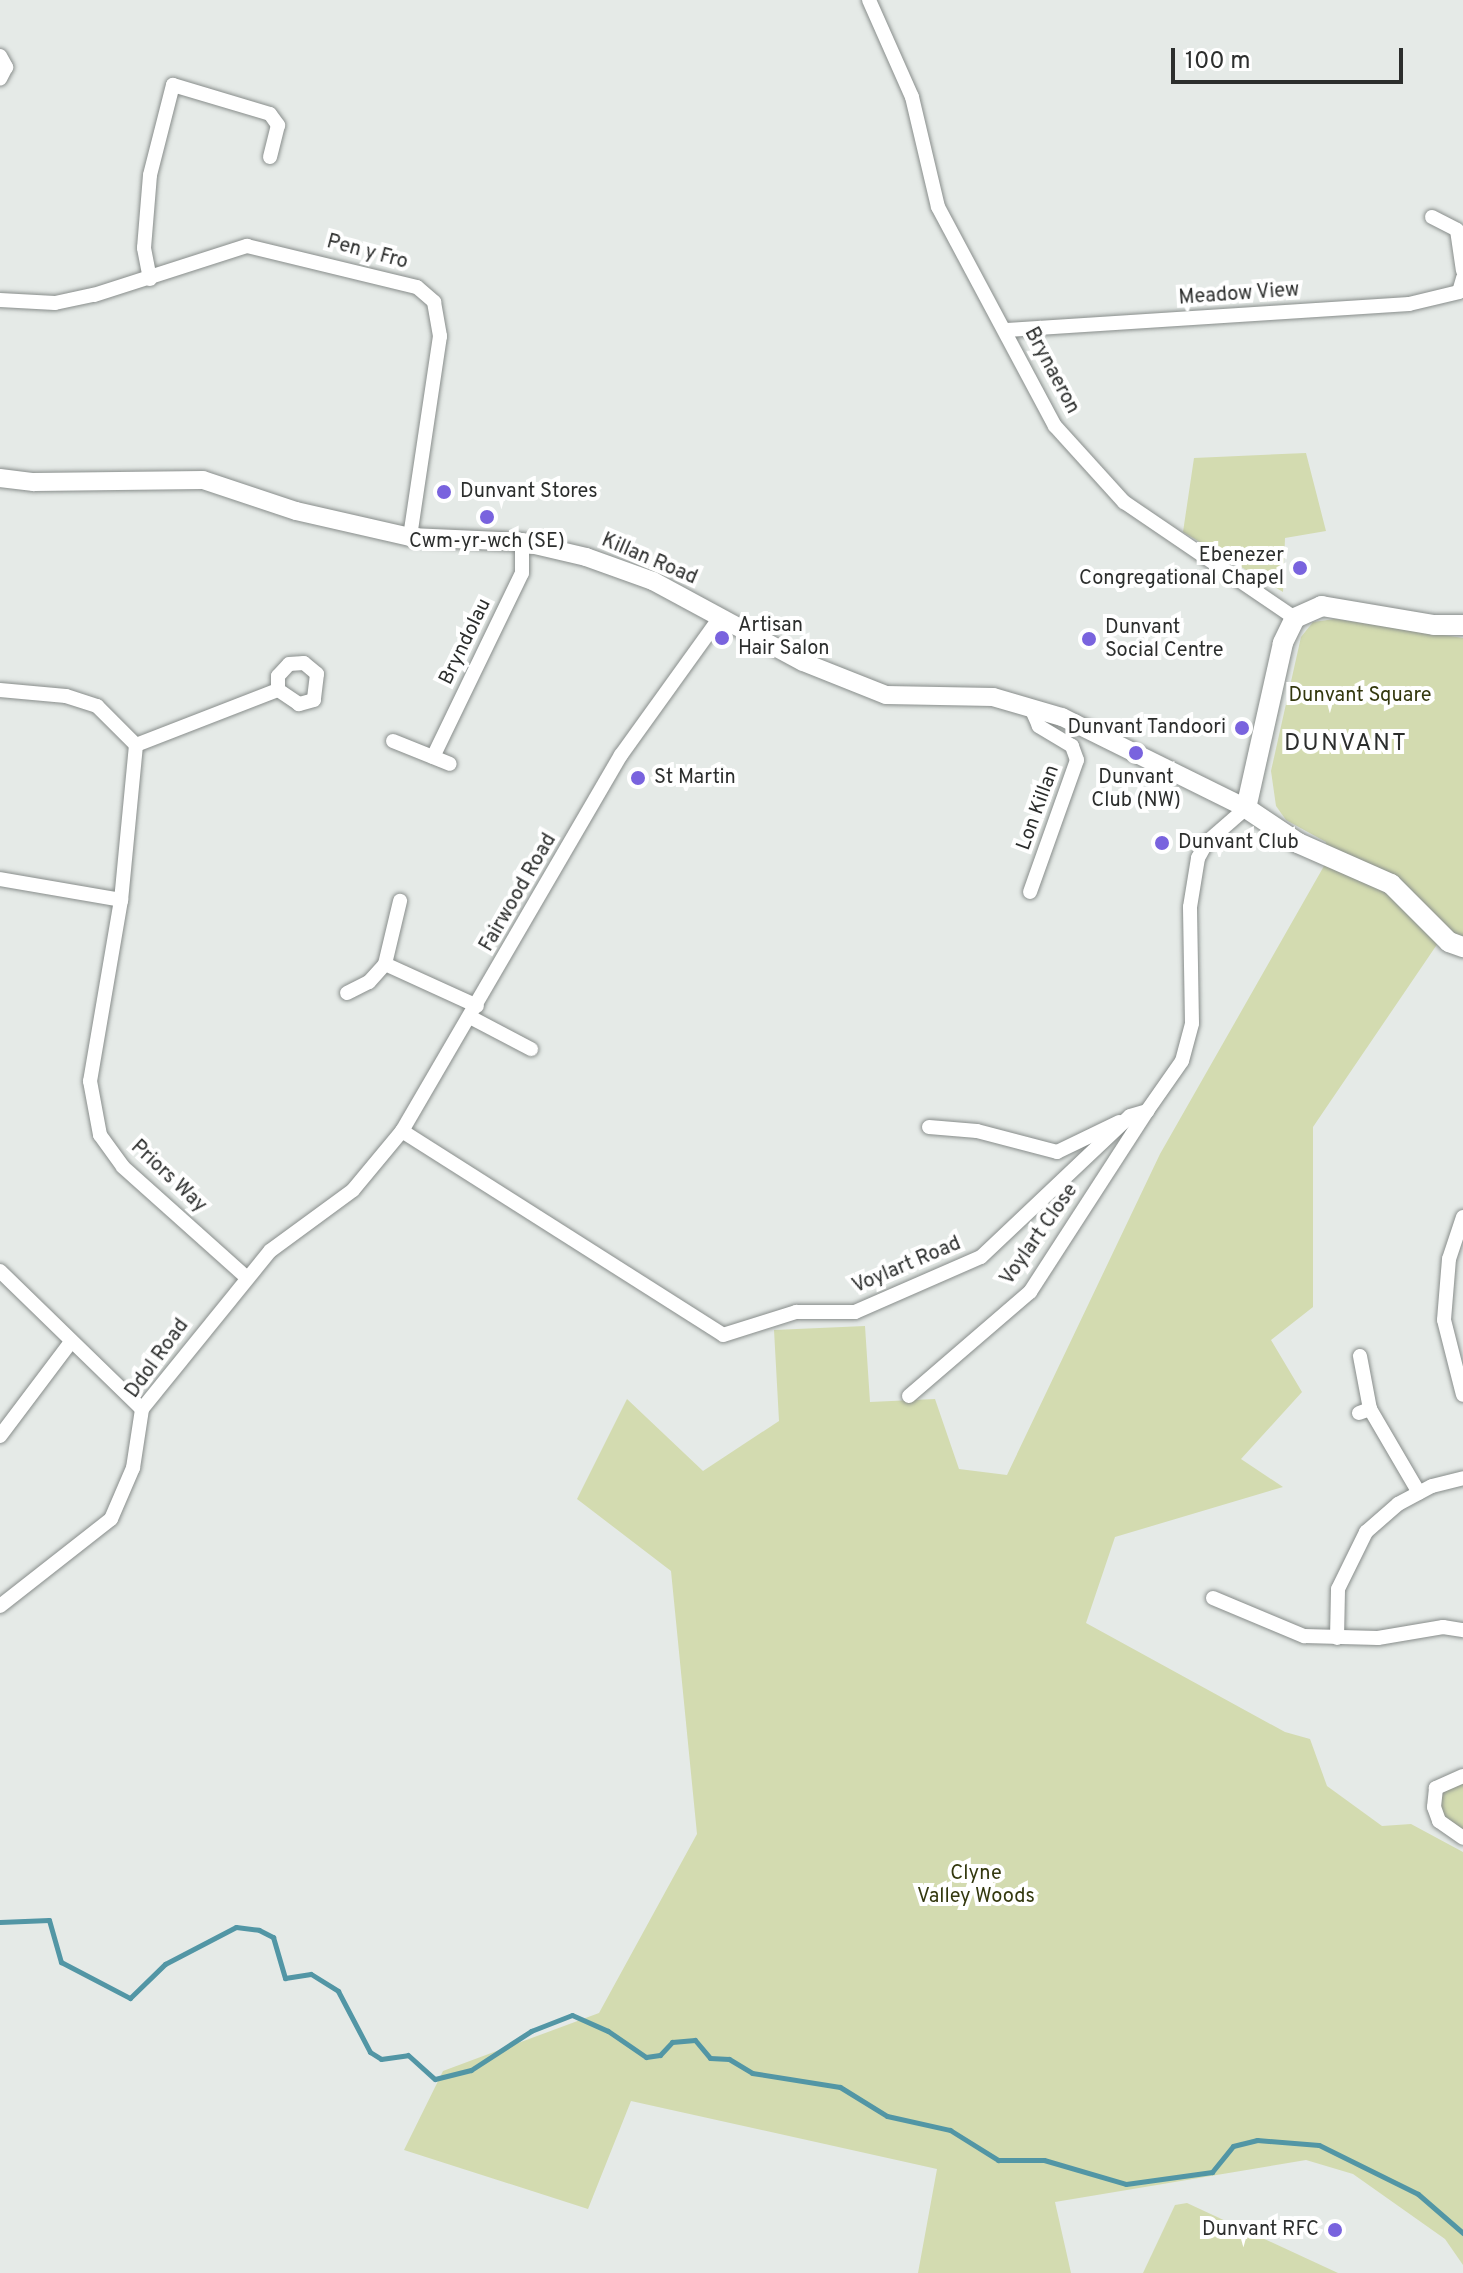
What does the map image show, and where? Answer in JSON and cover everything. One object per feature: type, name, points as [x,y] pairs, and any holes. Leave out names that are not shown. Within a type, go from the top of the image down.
[{"type":"main road","points":[[1456,945],[1391,884],[1298,843],[1246,808],[1283,643],[1295,618],[1322,606],[1434,625],[1463,625]]},
{"type":"street","name":"Brynaeron","points":[[869,0],[912,97],[938,207],[1007,330],[1055,426],[1124,502],[1295,618]]},
{"type":"street","points":[[0,56],[6,67],[0,79]]},
{"type":"street","points":[[150,279],[144,248],[150,175],[173,85],[270,114],[278,125],[270,157]]},
{"type":"street","points":[[1432,217],[1457,230],[1463,271]]},
{"type":"street","name":"Pen y Fro","points":[[0,300],[55,303],[150,279],[215,253],[247,246],[398,280],[434,302],[440,336],[410,537]]},
{"type":"street","name":"Meadow View","points":[[1007,330],[1409,304],[1459,292],[1463,278]]},
{"type":"street","name":"Killan Road","points":[[0,478],[34,482],[203,480],[296,511],[410,537],[522,542],[653,581],[803,662],[886,695],[993,697],[1062,717],[1246,808]]},
{"type":"street","name":"Bryndolau","points":[[433,757],[522,573],[522,542]]},
{"type":"street","name":"Fairwood Road","points":[[353,1190],[402,1131],[621,755],[720,617]]},
{"type":"street","points":[[0,690],[66,696],[97,706],[136,745],[278,690]]},
{"type":"street","name":"Lon Killan","points":[[1030,892],[1077,760],[1072,746],[1039,726],[1031,708]]},
{"type":"street","points":[[393,741],[450,764]]},
{"type":"street","name":"Priors Way","points":[[136,745],[121,900],[90,1081],[100,1135],[123,1167],[246,1277]]},
{"type":"street","points":[[1147,1111],[1182,1061],[1192,1023],[1190,907],[1198,858],[1207,842],[1246,808]]},
{"type":"street","points":[[0,879],[121,900]]},
{"type":"street","points":[[347,993],[369,982],[385,964],[400,901]]},
{"type":"street","points":[[385,964],[474,1011],[531,1049]]},
{"type":"street","name":"Voylart Road","points":[[402,1131],[723,1335],[796,1312],[855,1312],[981,1257],[1130,1116],[1147,1111]]},
{"type":"street","name":"Voylart Close","points":[[909,1396],[1030,1292],[1147,1111]]},
{"type":"street","points":[[929,1127],[977,1131],[1057,1152],[1130,1116]]},
{"type":"street","name":"Ddol Road","points":[[0,1606],[111,1519],[133,1468],[142,1409],[270,1251],[353,1190]]},
{"type":"street","points":[[1463,1217],[1449,1259],[1444,1320],[1463,1395]]},
{"type":"street","points":[[0,1271],[70,1343],[142,1409]]},
{"type":"street","points":[[0,1436],[70,1343]]},
{"type":"street","points":[[1360,1356],[1364,1411],[1419,1493]]},
{"type":"street","points":[[1337,1638],[1338,1589],[1366,1532],[1419,1493],[1463,1478]]},
{"type":"street","points":[[1211,1597],[1304,1636],[1337,1638],[1463,1630]]},
{"type":"street","points":[[1463,1776],[1436,1788],[1434,1807],[1439,1821],[1463,1838]]},
{"type":"green space","points":[[1306,453],[1326,531],[1285,538],[1283,592],[1183,532],[1194,458]]},
{"type":"green space","name":"Clyne Valley Woods","points":[[1335,619],[1463,638],[1463,943],[1438,943],[1313,1127],[1313,1307],[1271,1340],[1302,1392],[1241,1459],[1283,1487],[1115,1537],[1086,1623],[1285,1732],[1310,1739],[1327,1786],[1382,1826],[1411,1824],[1463,1852],[1463,2265],[1445,2239],[1353,2174],[1306,2160],[1055,2202],[1071,2273],[918,2273],[937,2169],[631,2101],[588,2209],[404,2150],[443,2071],[599,2013],[697,1834],[671,1571],[577,1499],[627,1399],[703,1471],[779,1421],[774,1330],[865,1326],[870,1402],[935,1399],[959,1469],[1007,1475],[1160,1154],[1324,866],[1326,842],[1286,820],[1276,806],[1271,771],[1301,637],[1313,622]]},
{"type":"green space","points":[[1463,1776],[1463,1838],[1439,1821],[1436,1788]]},
{"type":"green space","points":[[1187,2203],[1338,2273],[1143,2273],[1175,2205]]},
{"type":"waterway","points":[[0,1922],[49,1920],[61,1962],[130,1998],[165,1964],[236,1927],[259,1930],[273,1937],[285,1978],[311,1974],[338,1991],[370,2052],[381,2059],[408,2055],[435,2079],[471,2070],[531,2031],[572,2015],[608,2031],[646,2057],[660,2055],[672,2042],[695,2040],[710,2058],[729,2059],[752,2073],[840,2087],[887,2116],[950,2130],[998,2160],[1044,2160],[1126,2184],[1212,2172],[1233,2146],[1257,2140],[1319,2145],[1418,2194],[1463,2233]]},
{"type":"place","name":"Dunvant Stores","points":[[444,492]]},
{"type":"place","name":"Cwm-yr-wch (SE)","points":[[487,517]]},
{"type":"place","name":"Ebenezer Congregational Chapel","points":[[1300,568]]},
{"type":"place","name":"Artisan Hair Salon","points":[[722,638]]},
{"type":"place","name":"Dunvant Social Centre","points":[[1089,639]]},
{"type":"place","name":"Dunvant Tandoori","points":[[1242,728]]},
{"type":"place","name":"Dunvant Club (NW)","points":[[1136,753]]},
{"type":"place","name":"St Martin","points":[[638,778]]},
{"type":"place","name":"Dunvant Club","points":[[1162,843]]},
{"type":"place","name":"Dunvant RFC","points":[[1335,2230]]},
{"type":"district","name":"DUNVANT","points":[[1346,745]]},
{"type":"park label","name":"Dunvant Square","points":[[1360,696]]}]
